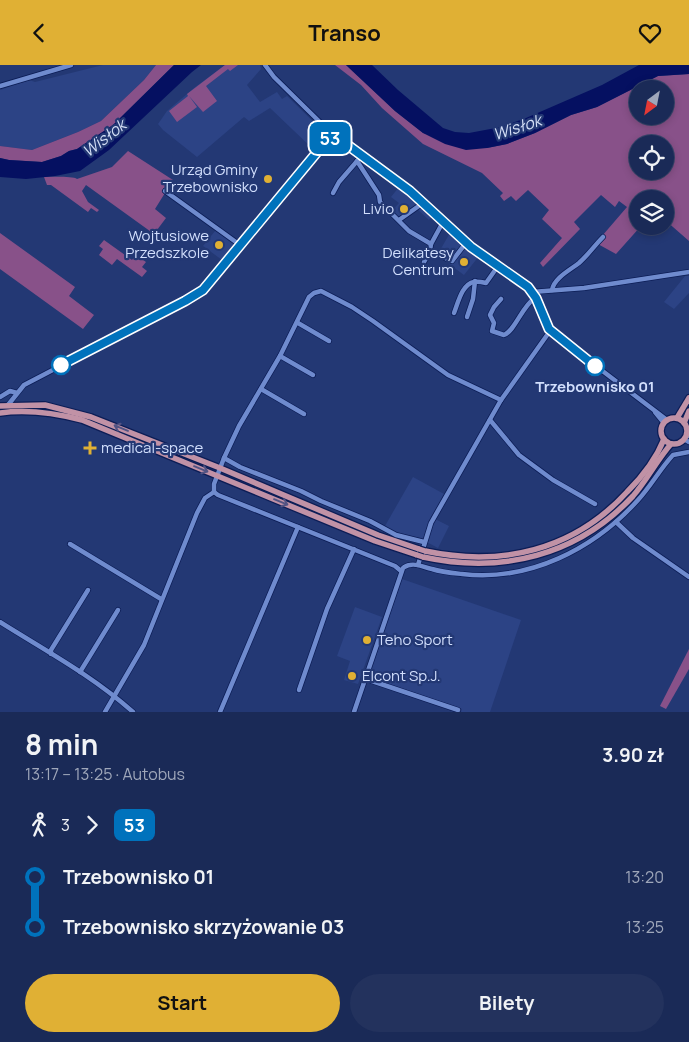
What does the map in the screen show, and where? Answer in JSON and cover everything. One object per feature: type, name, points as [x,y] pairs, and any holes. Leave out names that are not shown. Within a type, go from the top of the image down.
[{"type":"main road","points":[[689,399],[677,418],[666,422],[661,431],[664,439],[671,443],[678,443],[687,438],[684,423],[689,411]]},
{"type":"main road","points":[[0,406],[45,405],[80,413],[220,468],[421,553],[463,557],[496,557],[527,552],[564,539],[586,527],[618,502],[648,466],[664,439]]},
{"type":"main road","points":[[0,413],[12,411],[50,413],[82,420],[375,541],[455,563],[502,563],[536,556],[570,543],[598,526],[624,504],[645,481],[671,443]]},
{"type":"main road","points":[[677,418],[684,423]]},
{"type":"street","points":[[0,86],[71,65]]},
{"type":"street","points":[[264,65],[334,135],[423,203],[466,243],[522,282],[536,298],[550,331],[655,411],[666,422]]},
{"type":"street","points":[[8,405],[22,387],[32,380],[199,293],[323,145],[334,135]]},
{"type":"street","points":[[333,193],[339,182],[362,155]]},
{"type":"street","points":[[357,161],[379,195],[380,201],[408,231],[431,244]]},
{"type":"street","points":[[365,171],[371,162]]},
{"type":"street","points":[[166,191],[240,245]]},
{"type":"street","points":[[399,220],[423,203]]},
{"type":"street","points":[[424,262],[443,222]]},
{"type":"street","points":[[552,290],[560,278],[579,262],[603,237]]},
{"type":"street","points":[[445,258],[452,261],[466,243]]},
{"type":"street","points":[[454,313],[468,284],[475,281],[486,283],[498,266]]},
{"type":"street","points":[[532,292],[592,287],[689,272]]},
{"type":"street","points":[[466,317],[474,299],[475,281]]},
{"type":"street","points":[[214,492],[213,488],[217,475],[239,426],[280,357],[310,297],[321,291],[359,312],[448,375],[502,399]]},
{"type":"street","points":[[501,299],[490,315],[494,323],[492,331],[504,335],[509,333],[521,313],[536,298]]},
{"type":"street","points":[[298,323],[329,341]]},
{"type":"street","points":[[418,565],[431,523],[502,399],[550,331]]},
{"type":"street","points":[[280,357],[313,375]]},
{"type":"street","points":[[261,389],[304,414]]},
{"type":"street","points":[[0,397],[10,391],[16,395]]},
{"type":"street","points":[[12,411],[16,408],[16,395]]},
{"type":"street","points":[[490,420],[519,455],[554,480],[596,504]]},
{"type":"street","points":[[401,571],[409,565],[418,565],[463,575],[482,575],[518,571],[546,564],[588,542],[616,522],[639,499],[673,455],[689,453]]},
{"type":"street","points":[[224,458],[240,467],[370,521],[396,535],[424,542]]},
{"type":"street","points":[[214,492],[395,566],[401,571]]},
{"type":"street","points":[[105,712],[144,645],[196,513],[205,498],[214,492]]},
{"type":"street","points":[[616,522],[633,538],[689,577]]},
{"type":"street","points":[[220,712],[298,527]]},
{"type":"street","points":[[70,544],[161,599]]},
{"type":"street","points":[[299,690],[327,609],[354,549]]},
{"type":"street","points":[[354,712],[401,576],[401,571]]},
{"type":"street","points":[[51,654],[51,650],[88,590]]},
{"type":"street","points":[[80,672],[118,610]]},
{"type":"street","points":[[0,622],[115,695],[133,712]]},
{"type":"street","points":[[366,679],[458,710]]},
{"type":"shaded area","points":[[103,65],[156,65],[144,80],[101,121],[32,150],[0,146],[0,90],[29,80],[35,82]]},
{"type":"shaded area","points":[[156,65],[174,65],[113,125],[77,149],[42,162],[0,158],[0,146],[32,150],[101,121],[144,80]]},
{"type":"shaded area","points":[[225,65],[260,65],[261,69],[247,85],[260,102],[277,92],[282,99],[287,96],[327,135],[314,150],[270,108],[249,121],[244,117],[197,157],[158,124],[167,111]]},
{"type":"shaded area","points":[[225,65],[238,65],[230,71],[228,69],[206,86],[217,101],[203,112],[189,96],[197,107],[177,122],[169,111],[188,96],[187,94]]},
{"type":"shaded area","points":[[335,65],[346,65],[395,111],[423,133],[487,148],[507,144],[535,133],[571,115],[597,107],[629,91],[629,125],[674,125],[674,80],[650,80],[658,76],[689,74],[689,241],[674,228],[674,190],[629,190],[629,235],[633,235],[616,254],[596,243],[627,207],[619,201],[615,207],[601,195],[574,222],[580,229],[543,267],[540,263],[562,238],[542,219],[549,210],[528,190],[516,201],[511,196],[504,201],[500,196],[503,193],[482,173],[423,144],[382,108],[361,85]]},
{"type":"shaded area","points":[[128,151],[173,180],[155,209],[166,218],[154,234],[86,185],[82,191],[88,202],[99,210],[97,212],[91,208],[88,212],[51,185],[47,185],[44,177],[77,179],[112,167]]},
{"type":"shaded area","points":[[399,187],[432,216],[429,220],[416,208],[403,217],[399,217],[392,211],[399,203],[391,197]]},
{"type":"shaded area","name":"Wojtusiowe Przedszkole","points":[[215,231],[235,243],[222,260],[203,246]]},
{"type":"shaded area","points":[[0,233],[75,287],[69,296],[94,315],[83,329],[0,269]]},
{"type":"shaded area","points":[[450,233],[479,256],[464,275],[449,264],[451,260],[439,252]]},
{"type":"shaded area","points":[[104,240],[132,260],[136,255],[146,262],[142,267],[147,271],[142,277],[117,259],[112,265],[99,255],[103,249],[99,246]]},
{"type":"shaded area","points":[[685,276],[689,276],[689,293],[674,309],[664,302]]},
{"type":"shaded area","points":[[413,477],[444,494],[431,517],[449,526],[438,548],[419,538],[395,533],[385,526]]},
{"type":"shaded area","points":[[402,579],[521,620],[490,712],[461,712],[462,709],[368,677]]},
{"type":"shaded area","points":[[355,607],[382,617],[358,684],[344,680],[350,661],[337,656]]},
{"type":"shaded area","points":[[689,649],[689,669],[666,709],[660,706]]},
{"type":"water","name":"Wisłok","points":[[174,65],[201,65],[109,150],[80,171],[26,179],[0,177],[0,158],[42,162],[77,149],[113,125]]},
{"type":"water","name":"Wisłok","points":[[346,65],[372,65],[443,128],[455,132],[469,133],[501,127],[526,118],[602,85],[639,65],[689,65],[689,74],[658,76],[650,80],[629,80],[629,91],[597,107],[571,115],[535,133],[507,144],[487,148],[466,150],[445,144],[423,133],[395,111]]},
{"type":"bus line","name":"53","points":[[61,365],[203,290],[326,141],[334,135],[410,191],[471,247],[528,287],[536,298],[549,329],[595,366]]},
{"type":"place","name":"Urząd Gminy Trzebownisko","points":[[268,179]]},
{"type":"place","name":"Livio","points":[[404,209]]},
{"type":"place","name":"Wojtusiowe Przedszkole","points":[[219,245]]},
{"type":"place","name":"Delikatesy Centrum","points":[[464,262]]},
{"type":"place","name":"Trzebownisko 01","points":[[595,366]]},
{"type":"place","name":"medical-space","points":[[90,448]]},
{"type":"place","name":"Teho Sport","points":[[367,640]]},
{"type":"place","name":"Elcont Sp.J.","points":[[352,676]]}]
